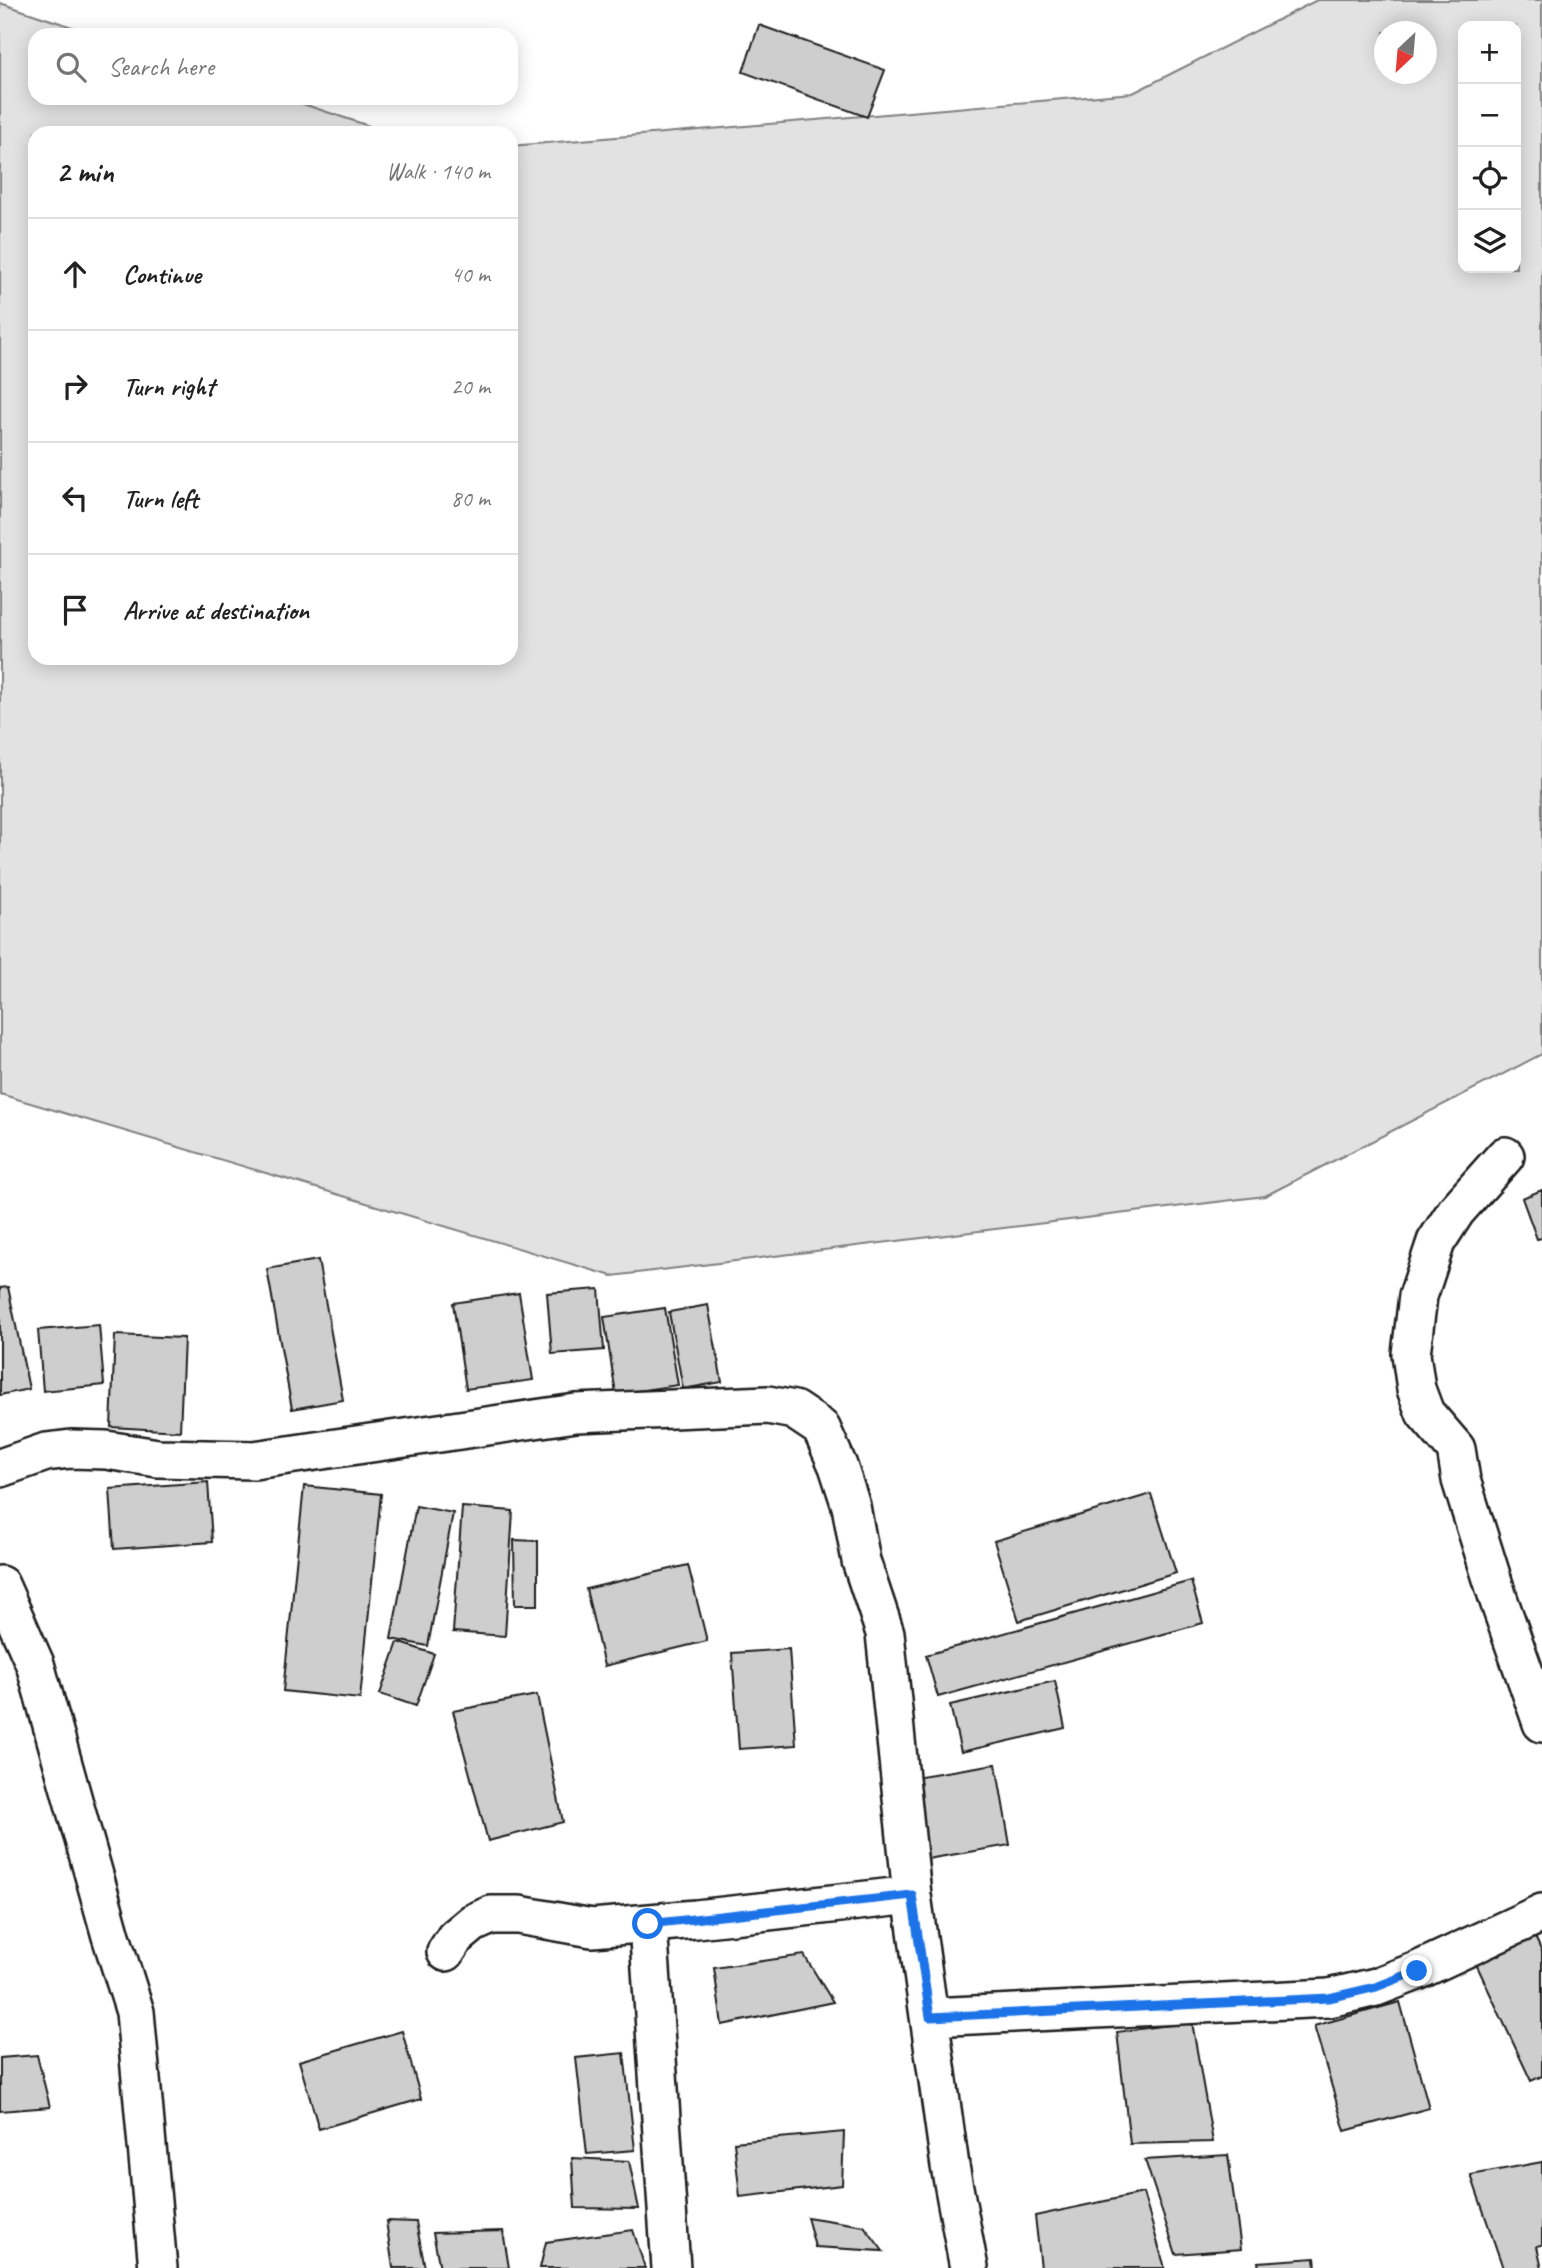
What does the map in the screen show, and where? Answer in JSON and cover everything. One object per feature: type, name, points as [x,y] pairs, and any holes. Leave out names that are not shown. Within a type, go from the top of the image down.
[{"type":"street","points":[[1505,1156],[1456,1211],[1436,1242],[1418,1296],[1411,1354],[1416,1389],[1425,1413],[1456,1449],[1461,1480],[1499,1601],[1542,1723]]},
{"type":"street","points":[[0,1468],[46,1452],[71,1449],[106,1450],[158,1458],[254,1460],[576,1413],[768,1405],[794,1410],[821,1427],[851,1506],[861,1561],[885,1633],[912,1895],[950,2166],[970,2268]]},
{"type":"street","points":[[0,1585],[35,1664],[135,2012],[158,2268]]},
{"type":"street","points":[[446,1952],[464,1930],[491,1915],[519,1915],[592,1928],[912,1895]]},
{"type":"street","points":[[930,2017],[1329,1998],[1376,1987],[1417,1971],[1542,1913]]},
{"type":"street","points":[[648,1924],[671,2268]]},
{"type":"shaded area","points":[[1317,0],[1542,0],[1542,1054],[1265,1196],[612,1276],[0,1094],[0,3],[75,28],[28,28],[28,105],[306,105],[369,126],[28,126],[28,665],[518,665],[518,145],[1133,93]]},
{"type":"building","points":[[759,25],[885,70],[867,117],[743,72]]},
{"type":"building","points":[[1542,1190],[1542,1238],[1537,1239],[1522,1198]]},
{"type":"building","points":[[318,1260],[343,1400],[292,1409],[267,1269]]},
{"type":"building","points":[[8,1287],[29,1389],[0,1395],[0,1288]]},
{"type":"building","points":[[599,1289],[604,1350],[552,1354],[547,1293]]},
{"type":"building","points":[[519,1293],[533,1380],[466,1389],[453,1303]]},
{"type":"building","points":[[708,1305],[722,1382],[683,1389],[669,1312]]},
{"type":"building","points":[[665,1308],[678,1385],[616,1394],[604,1317]]},
{"type":"building","points":[[99,1325],[104,1385],[43,1391],[38,1330]]},
{"type":"building","points":[[115,1335],[184,1338],[180,1431],[111,1427]]},
{"type":"building","points":[[208,1482],[212,1542],[114,1549],[110,1489]]},
{"type":"building","points":[[304,1486],[381,1494],[360,1699],[283,1691]]},
{"type":"building","points":[[1151,1494],[1176,1573],[1019,1621],[994,1541]]},
{"type":"building","points":[[416,1506],[453,1513],[428,1646],[391,1639]]},
{"type":"building","points":[[462,1507],[513,1511],[505,1636],[453,1632]]},
{"type":"building","points":[[514,1540],[538,1541],[538,1605],[515,1605]]},
{"type":"building","points":[[688,1565],[707,1641],[604,1666],[586,1589]]},
{"type":"building","points":[[1191,1581],[1203,1623],[938,1697],[926,1655]]},
{"type":"building","points":[[398,1642],[434,1654],[416,1706],[380,1694]]},
{"type":"building","points":[[789,1649],[796,1745],[739,1749],[732,1653]]},
{"type":"building","points":[[1055,1681],[1065,1728],[961,1752],[950,1705]]},
{"type":"building","points":[[537,1695],[563,1822],[488,1841],[453,1711]]},
{"type":"building","points":[[996,1764],[1010,1845],[921,1860],[908,1778]]},
{"type":"building","points":[[1530,1926],[1542,1952],[1542,2076],[1531,2081],[1471,1953]]},
{"type":"building","points":[[804,1955],[833,2002],[722,2025],[714,1968]]},
{"type":"building","points":[[1400,2002],[1429,2108],[1345,2131],[1314,2026]]},
{"type":"building","points":[[1192,2022],[1213,2142],[1130,2144],[1117,2032]]},
{"type":"building","points":[[402,2031],[421,2099],[319,2129],[299,2061]]},
{"type":"building","points":[[624,2053],[635,2150],[587,2154],[576,2058]]},
{"type":"building","points":[[37,2055],[50,2107],[0,2111],[0,2058]]},
{"type":"building","points":[[844,2132],[842,2185],[740,2197],[734,2142]]},
{"type":"building","points":[[1228,2155],[1241,2249],[1176,2254],[1145,2160]]},
{"type":"building","points":[[572,2158],[629,2161],[639,2209],[575,2208]]},
{"type":"building","points":[[1542,2162],[1542,2245],[1537,2246],[1542,2268],[1503,2268],[1471,2175]]},
{"type":"building","points":[[1143,2193],[1165,2268],[1041,2268],[1035,2216]]},
{"type":"building","points":[[807,2217],[864,2226],[883,2251],[815,2247]]},
{"type":"building","points":[[386,2221],[416,2222],[425,2268],[393,2268]]},
{"type":"building","points":[[633,2230],[645,2268],[540,2268],[546,2242]]},
{"type":"building","points":[[503,2231],[509,2268],[440,2268],[433,2233]]},
{"type":"building","points":[[1315,2258],[1316,2268],[1259,2268],[1258,2262]]},
{"type":"route","points":[[648,1924],[912,1895],[930,2017],[1329,1998],[1376,1987],[1417,1971]]}]
